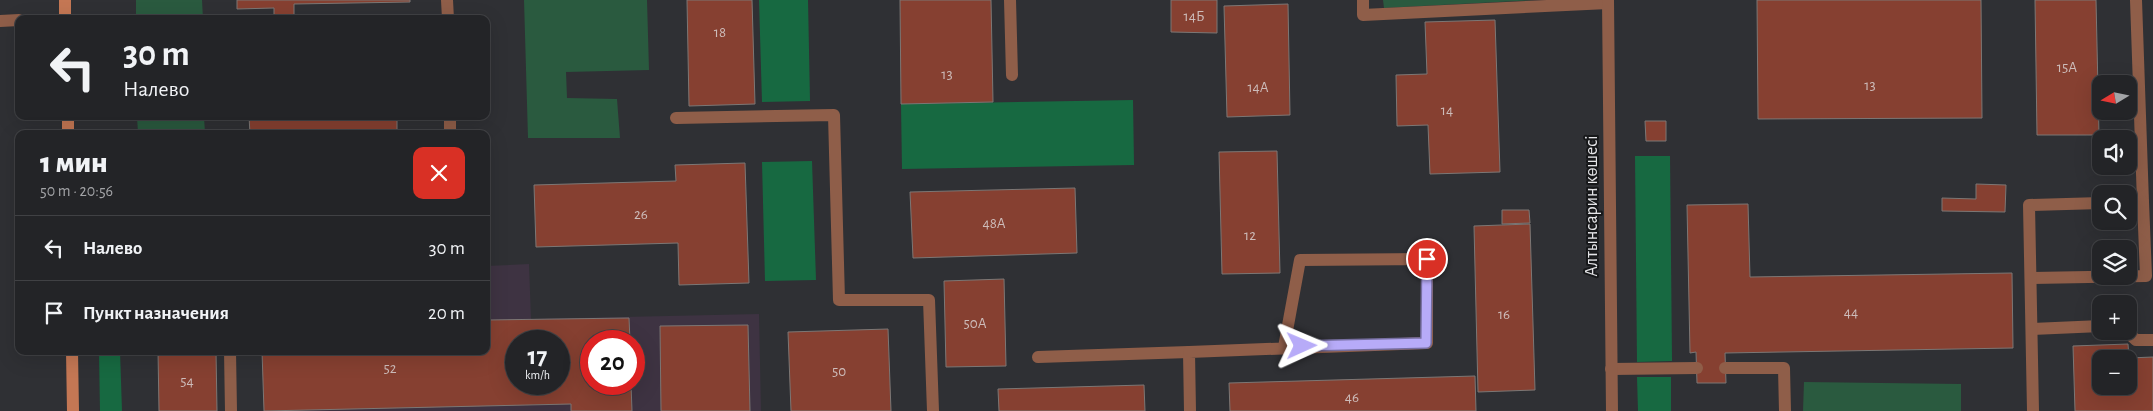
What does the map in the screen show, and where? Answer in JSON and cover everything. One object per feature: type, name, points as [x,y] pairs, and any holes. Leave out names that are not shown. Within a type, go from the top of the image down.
[{"type":"main road","points":[[65,0],[65,15]]},
{"type":"main road","points":[[72,355],[73,411]]},
{"type":"street","points":[[447,0],[448,15]]},
{"type":"street","points":[[1010,0],[1012,75]]},
{"type":"street","points":[[1363,0],[1364,15],[1608,1]]},
{"type":"street","points":[[2031,278],[2146,276],[2136,0]]},
{"type":"street","name":"Алтынсарин көшесі","points":[[1608,1],[1612,411]]},
{"type":"street","points":[[0,21],[15,20]]},
{"type":"street","points":[[676,118],[834,115],[839,300],[929,300],[933,411]]},
{"type":"street","points":[[2137,202],[2143,202]]},
{"type":"street","points":[[2033,411],[2030,205],[2092,203]]},
{"type":"street","points":[[1038,357],[1426,343],[1427,259],[1300,260],[1284,347]]},
{"type":"street","points":[[2032,329],[2092,326]]},
{"type":"street","points":[[2137,340],[2153,340]]},
{"type":"street","points":[[1189,352],[1190,411]]},
{"type":"street","points":[[230,355],[231,411]]},
{"type":"street","points":[[1611,369],[1697,368]]},
{"type":"street","points":[[1725,368],[1784,368],[1785,411]]},
{"type":"shaded area","points":[[529,264],[531,319],[759,314],[761,411],[264,411],[263,355],[490,355],[490,266]]},
{"type":"green space","points":[[136,0],[202,0],[203,15],[136,15]]},
{"type":"green space","points":[[524,0],[647,0],[649,70],[566,72],[567,98],[617,99],[620,138],[528,138]]},
{"type":"green space","points":[[759,0],[808,0],[810,101],[762,102]]},
{"type":"green space","points":[[1383,0],[1535,0],[1384,8]]},
{"type":"green space","points":[[1133,100],[1134,165],[902,169],[901,104]]},
{"type":"green space","points":[[137,120],[204,120],[205,130],[138,130]]},
{"type":"green space","points":[[1635,156],[1670,156],[1672,361],[1637,362]]},
{"type":"green space","points":[[812,161],[816,280],[765,281],[762,162]]},
{"type":"green space","points":[[99,355],[120,355],[122,411],[100,411]]},
{"type":"green space","points":[[1637,377],[1671,377],[1671,411],[1638,411]]},
{"type":"green space","points":[[1804,382],[1961,384],[1961,411],[1803,411]]},
{"type":"building","points":[[237,0],[410,0],[410,2],[294,4],[294,15],[274,15],[274,8],[237,9]]},
{"type":"building","points":[[687,0],[752,0],[755,104],[689,106]]},
{"type":"building","points":[[900,0],[991,0],[993,102],[901,104]]},
{"type":"building","points":[[1171,0],[1217,0],[1217,33],[1171,32]]},
{"type":"building","points":[[1757,0],[1981,0],[1982,118],[1758,119]]},
{"type":"building","points":[[2035,0],[2096,0],[2098,75],[2092,75],[2092,120],[2099,120],[2099,130],[2092,130],[2092,135],[2037,135]]},
{"type":"building","points":[[1288,4],[1290,115],[1227,117],[1224,6]]},
{"type":"building","points":[[1495,20],[1500,172],[1430,174],[1428,125],[1397,126],[1396,75],[1427,74],[1425,22]]},
{"type":"building","points":[[249,120],[397,120],[397,130],[250,130]]},
{"type":"building","points":[[1645,121],[1666,121],[1666,141],[1646,141]]},
{"type":"building","points":[[1277,151],[1280,273],[1222,274],[1219,152]]},
{"type":"building","points":[[745,163],[749,283],[679,285],[678,243],[536,247],[534,185],[676,181],[675,165]]},
{"type":"building","points":[[1976,184],[2006,185],[2005,212],[1942,211],[1942,198],[1976,199]]},
{"type":"building","points":[[1075,188],[1077,253],[913,258],[910,192]]},
{"type":"building","points":[[1748,204],[1750,277],[2012,273],[2013,348],[1725,353],[1726,383],[1697,383],[1696,352],[1690,353],[1687,205]]},
{"type":"building","points":[[1502,210],[1529,210],[1530,223],[1502,224]]},
{"type":"building","points":[[1530,224],[1535,390],[1478,392],[1474,226]]},
{"type":"building","points":[[1004,279],[1006,366],[946,367],[944,281]]},
{"type":"building","points":[[629,318],[630,330],[580,330],[580,395],[631,395],[632,411],[571,411],[571,404],[264,411],[262,355],[490,355],[490,320]]},
{"type":"building","points":[[748,325],[750,411],[661,411],[660,326]]},
{"type":"building","points":[[888,329],[891,411],[791,411],[788,332]]},
{"type":"building","points":[[2128,344],[2128,350],[2092,350],[2092,395],[2137,395],[2137,358],[2153,357],[2153,411],[2075,411],[2073,346]]},
{"type":"building","points":[[158,355],[216,355],[217,411],[159,411]]},
{"type":"building","points":[[1475,376],[1476,411],[1230,411],[1229,383]]},
{"type":"building","points":[[1144,385],[1145,411],[999,411],[998,389]]},
{"type":"route","points":[[1302,346],[1426,343],[1427,259]]}]
